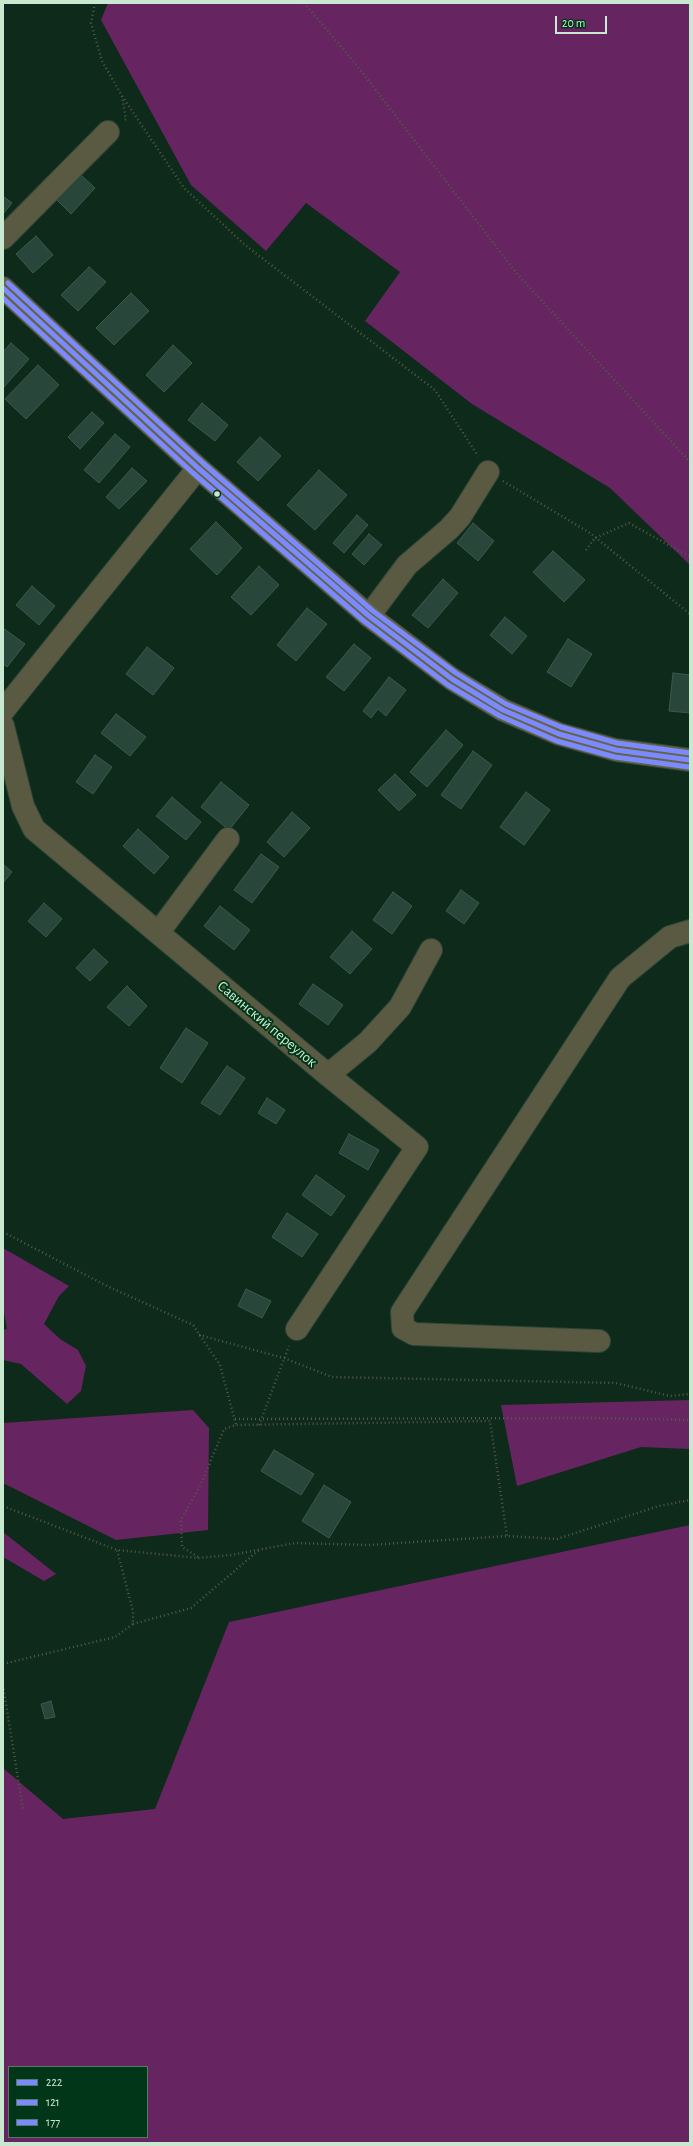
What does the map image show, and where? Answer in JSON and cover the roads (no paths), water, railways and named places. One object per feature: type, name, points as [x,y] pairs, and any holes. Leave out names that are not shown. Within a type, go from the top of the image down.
[{"type":"main road","points":[[3,288],[198,468],[369,616],[452,679],[486,701],[521,719],[558,734],[604,747],[656,757],[690,760]]},
{"type":"street","points":[[3,238],[108,132]]},
{"type":"street","points":[[3,711],[198,468]]},
{"type":"street","points":[[369,616],[407,565],[449,529],[460,517],[488,472]]},
{"type":"street","name":"Савинский переулок","points":[[3,726],[23,806],[34,829],[328,1075],[417,1147],[297,1329]]},
{"type":"street","points":[[158,933],[228,839]]},
{"type":"street","points":[[598,1341],[414,1334],[403,1328],[402,1312],[620,978],[670,937],[690,931]]},
{"type":"street","points":[[328,1075],[368,1042],[400,1007],[431,950]]}]
